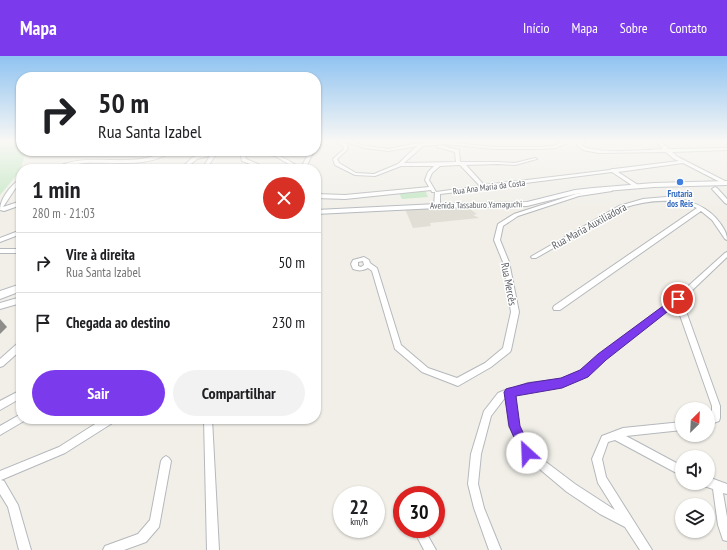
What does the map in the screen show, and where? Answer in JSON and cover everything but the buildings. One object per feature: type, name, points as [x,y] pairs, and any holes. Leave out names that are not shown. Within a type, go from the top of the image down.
[{"type":"street","points":[[339,164],[355,174],[376,175],[400,165],[437,164]]},
{"type":"street","points":[[437,206],[437,193],[431,188],[427,180],[428,176],[439,164]]},
{"type":"street","points":[[460,164],[484,188]]},
{"type":"street","name":"Rua Ana Maria da Costa","points":[[437,193],[665,164]]},
{"type":"street","points":[[687,164],[727,185]]},
{"type":"street","points":[[612,170],[636,186]]},
{"type":"street","points":[[16,184],[0,208],[4,209],[16,205]]},
{"type":"street","name":"Avenida Tassaburo Yamaguchi","points":[[321,212],[437,206],[526,204],[575,192],[636,186],[682,185],[715,187],[727,185]]},
{"type":"street","points":[[715,187],[727,202]]},
{"type":"street","points":[[322,196],[345,197],[431,188]]},
{"type":"street","name":"Rua Mercês","points":[[368,265],[375,270],[398,347],[425,370],[458,382],[488,365],[507,350],[515,312],[506,262],[497,240],[500,225],[516,215],[578,195],[621,188]]},
{"type":"street","name":"Rua Maria Auxiliadora","points":[[534,257],[621,207],[635,202],[675,199],[690,203],[710,214],[727,238]]},
{"type":"street","points":[[557,308],[701,208]]},
{"type":"street","points":[[0,240],[16,234]]},
{"type":"street","points":[[0,251],[16,251]]},
{"type":"street","points":[[496,550],[479,508],[473,484],[476,454],[487,414],[501,396],[510,392],[528,388],[562,383],[584,374],[602,357],[678,299],[727,254]]},
{"type":"street","points":[[0,295],[16,289]]},
{"type":"street","points":[[678,299],[715,402]]},
{"type":"street","points":[[0,306],[16,301]]},
{"type":"street","points":[[0,364],[16,350]]},
{"type":"street","points":[[510,392],[514,426],[527,453],[570,488],[604,510],[629,523]]},
{"type":"street","points":[[0,406],[16,397]]},
{"type":"street","points":[[715,403],[715,418]]},
{"type":"street","points":[[0,431],[16,421]]},
{"type":"street","points":[[0,476],[62,450],[103,424]]},
{"type":"street","points":[[208,424],[214,550]]},
{"type":"street","points":[[646,550],[602,479],[597,459],[605,439],[623,432],[675,427]]},
{"type":"street","points":[[615,435],[675,466]]},
{"type":"street","points":[[109,550],[142,538],[155,524],[166,461]]},
{"type":"street","points":[[0,485],[13,505],[25,550]]},
{"type":"street","points":[[717,485],[723,525],[727,536]]},
{"type":"street","points":[[423,538],[430,550]]},
{"type":"shaded area","points":[[467,207],[477,214],[473,215],[479,218],[430,223],[431,226],[413,228],[405,209]]},
{"type":"green space","points":[[0,164],[16,164],[16,176],[0,195]]},
{"type":"green space","points":[[425,190],[428,197],[402,199],[399,193]]},
{"type":"place","name":"Frutaria dos Reis","points":[[680,182]]},
{"type":"route","points":[[527,453],[514,426],[510,392],[562,383],[584,374],[602,357],[678,299]]}]
